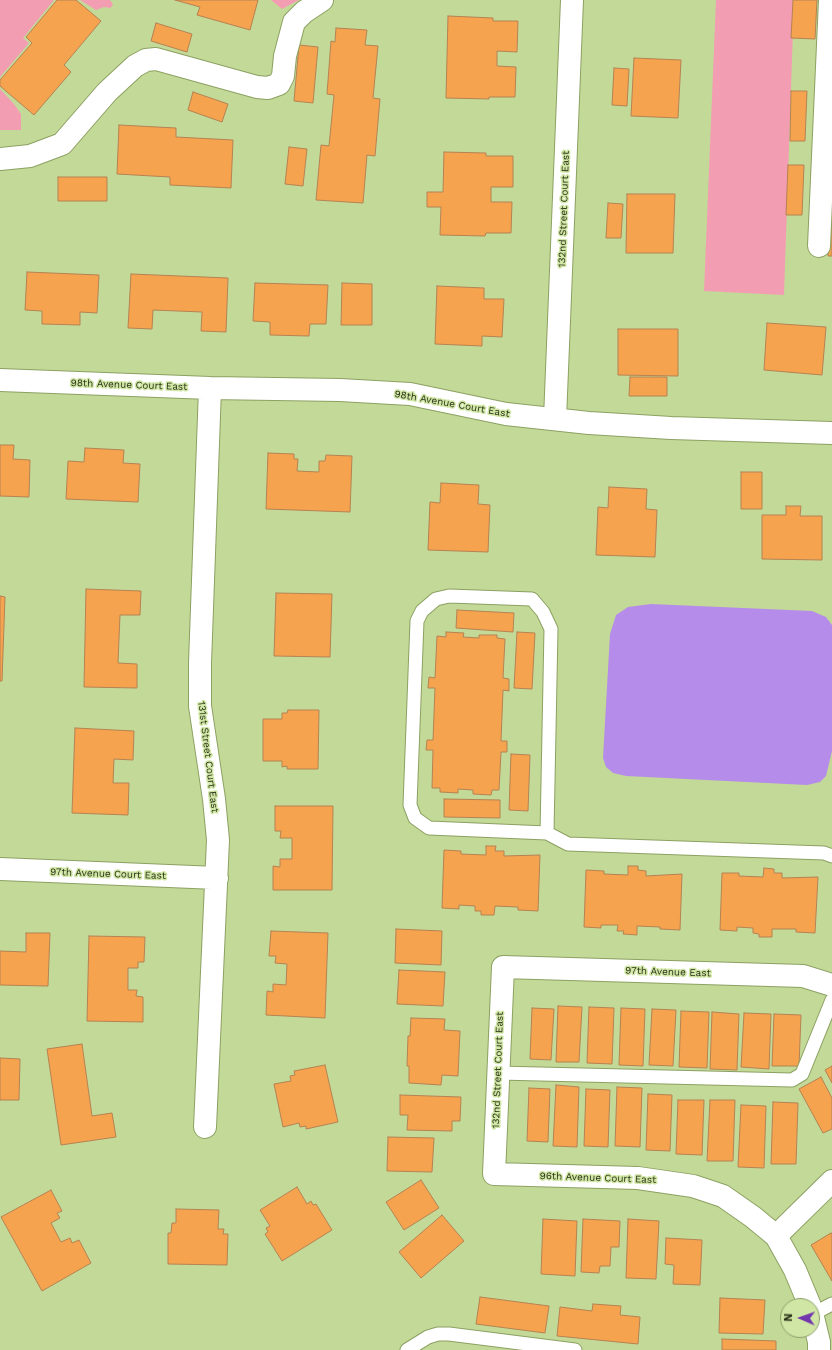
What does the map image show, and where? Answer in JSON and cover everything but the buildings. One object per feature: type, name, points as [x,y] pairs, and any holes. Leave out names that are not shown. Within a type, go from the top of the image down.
[{"type":"street","points":[[0,159],[30,156],[62,144],[107,92],[135,66],[146,60],[156,59],[257,87],[268,88],[279,84],[283,76],[285,56],[294,22],[304,12],[322,0]]},
{"type":"street","name":"132nd Street Court East","points":[[555,419],[572,0]]},
{"type":"street","points":[[818,246],[829,75],[830,0]]},
{"type":"street","name":"98th Avenue Court East","points":[[0,380],[210,388],[340,390],[410,394],[506,414],[555,419],[671,428],[832,433]]},
{"type":"street","name":"131st Street Court East","points":[[205,1127],[218,840],[215,805],[200,706],[200,655],[210,388]]},
{"type":"street","name":"97th Avenue Court East","points":[[0,869],[217,878]]},
{"type":"street","name":"132nd Street Court East","points":[[494,1174],[503,967]]},
{"type":"street","name":"97th Avenue East","points":[[503,967],[803,976],[832,985]]},
{"type":"street","name":"96th Avenue Court East","points":[[494,1174],[638,1178],[693,1186],[723,1196],[753,1217],[776,1236]]},
{"type":"street","points":[[806,1298],[795,1270],[776,1236],[832,1181]]},
{"type":"street","points":[[818,1338],[819,1350]]},
{"type":"lane","points":[[547,833],[551,629],[543,612],[532,600],[449,596],[436,599],[422,611],[417,621],[410,805],[415,818],[429,828],[547,833],[568,844],[824,853],[832,856]]},
{"type":"lane","points":[[498,1072],[792,1080],[802,1074],[832,1000]]},
{"type":"lane","points":[[820,1308],[832,1304]]},
{"type":"lane","points":[[407,1350],[428,1337],[438,1334],[449,1334],[575,1350]]},
{"type":"shaded area","points":[[0,0],[54,0],[23,38],[29,43],[0,77]]},
{"type":"shaded area","points":[[80,0],[110,0],[113,5],[110,8],[104,7],[96,10]]},
{"type":"shaded area","points":[[271,0],[299,0],[282,9]]},
{"type":"shaded area","points":[[716,0],[794,0],[784,295],[704,291]]},
{"type":"shaded area","points":[[0,89],[21,114],[21,130],[0,130]]},
{"type":"shaded area","points":[[651,604],[812,611],[826,617],[832,625],[832,751],[826,776],[820,782],[807,785],[626,776],[613,773],[606,767],[603,758],[610,634],[616,615],[628,607]]}]
